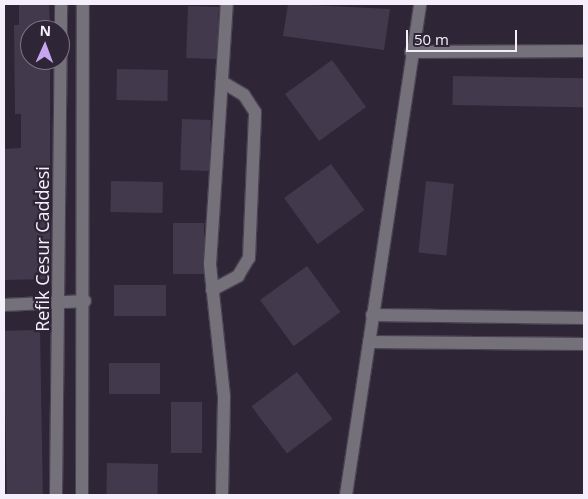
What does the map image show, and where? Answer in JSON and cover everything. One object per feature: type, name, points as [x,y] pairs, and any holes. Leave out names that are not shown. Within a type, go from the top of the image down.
[{"type":"street","name":"Refik Cesur Caddesi","points":[[56,495],[61,4]]},
{"type":"street","points":[[82,495],[85,301],[83,4]]},
{"type":"street","points":[[222,495],[224,396],[212,290],[227,4]]},
{"type":"street","points":[[346,495],[411,52],[420,4]]},
{"type":"street","points":[[411,52],[584,51]]},
{"type":"street","points":[[212,290],[238,276],[249,258],[255,112],[244,95],[222,82]]},
{"type":"street","points":[[4,305],[85,301]]},
{"type":"street","points":[[372,316],[584,318]]},
{"type":"street","points":[[369,342],[584,344]]},
{"type":"building","points":[[19,4],[49,4],[50,20],[20,20],[20,70],[50,70],[50,279],[4,280],[4,149],[21,148],[21,114],[15,114],[14,25],[19,25]]},
{"type":"building","points":[[288,4],[390,9],[384,50],[283,36]]},
{"type":"building","points":[[188,6],[219,7],[217,59],[186,58]]},
{"type":"building","points":[[332,60],[366,107],[319,141],[285,94]]},
{"type":"building","points":[[117,69],[168,70],[167,101],[116,100]]},
{"type":"building","points":[[453,76],[584,78],[583,107],[452,105]]},
{"type":"building","points":[[182,119],[211,120],[209,171],[180,170]]},
{"type":"building","points":[[331,164],[365,210],[318,244],[284,198]]},
{"type":"building","points":[[111,181],[163,182],[162,213],[110,212]]},
{"type":"building","points":[[426,181],[454,184],[446,256],[418,253]]},
{"type":"building","points":[[173,223],[204,223],[204,274],[173,274]]},
{"type":"building","points":[[307,266],[341,312],[294,346],[260,300]]},
{"type":"building","points":[[114,285],[166,285],[166,316],[114,316]]},
{"type":"building","points":[[40,330],[43,495],[7,495],[4,331]]},
{"type":"building","points":[[109,363],[160,363],[160,394],[109,394]]},
{"type":"building","points":[[297,372],[333,419],[287,453],[251,406]]},
{"type":"building","points":[[171,402],[202,402],[202,453],[171,453]]},
{"type":"building","points":[[107,463],[158,464],[157,495],[106,494]]}]
